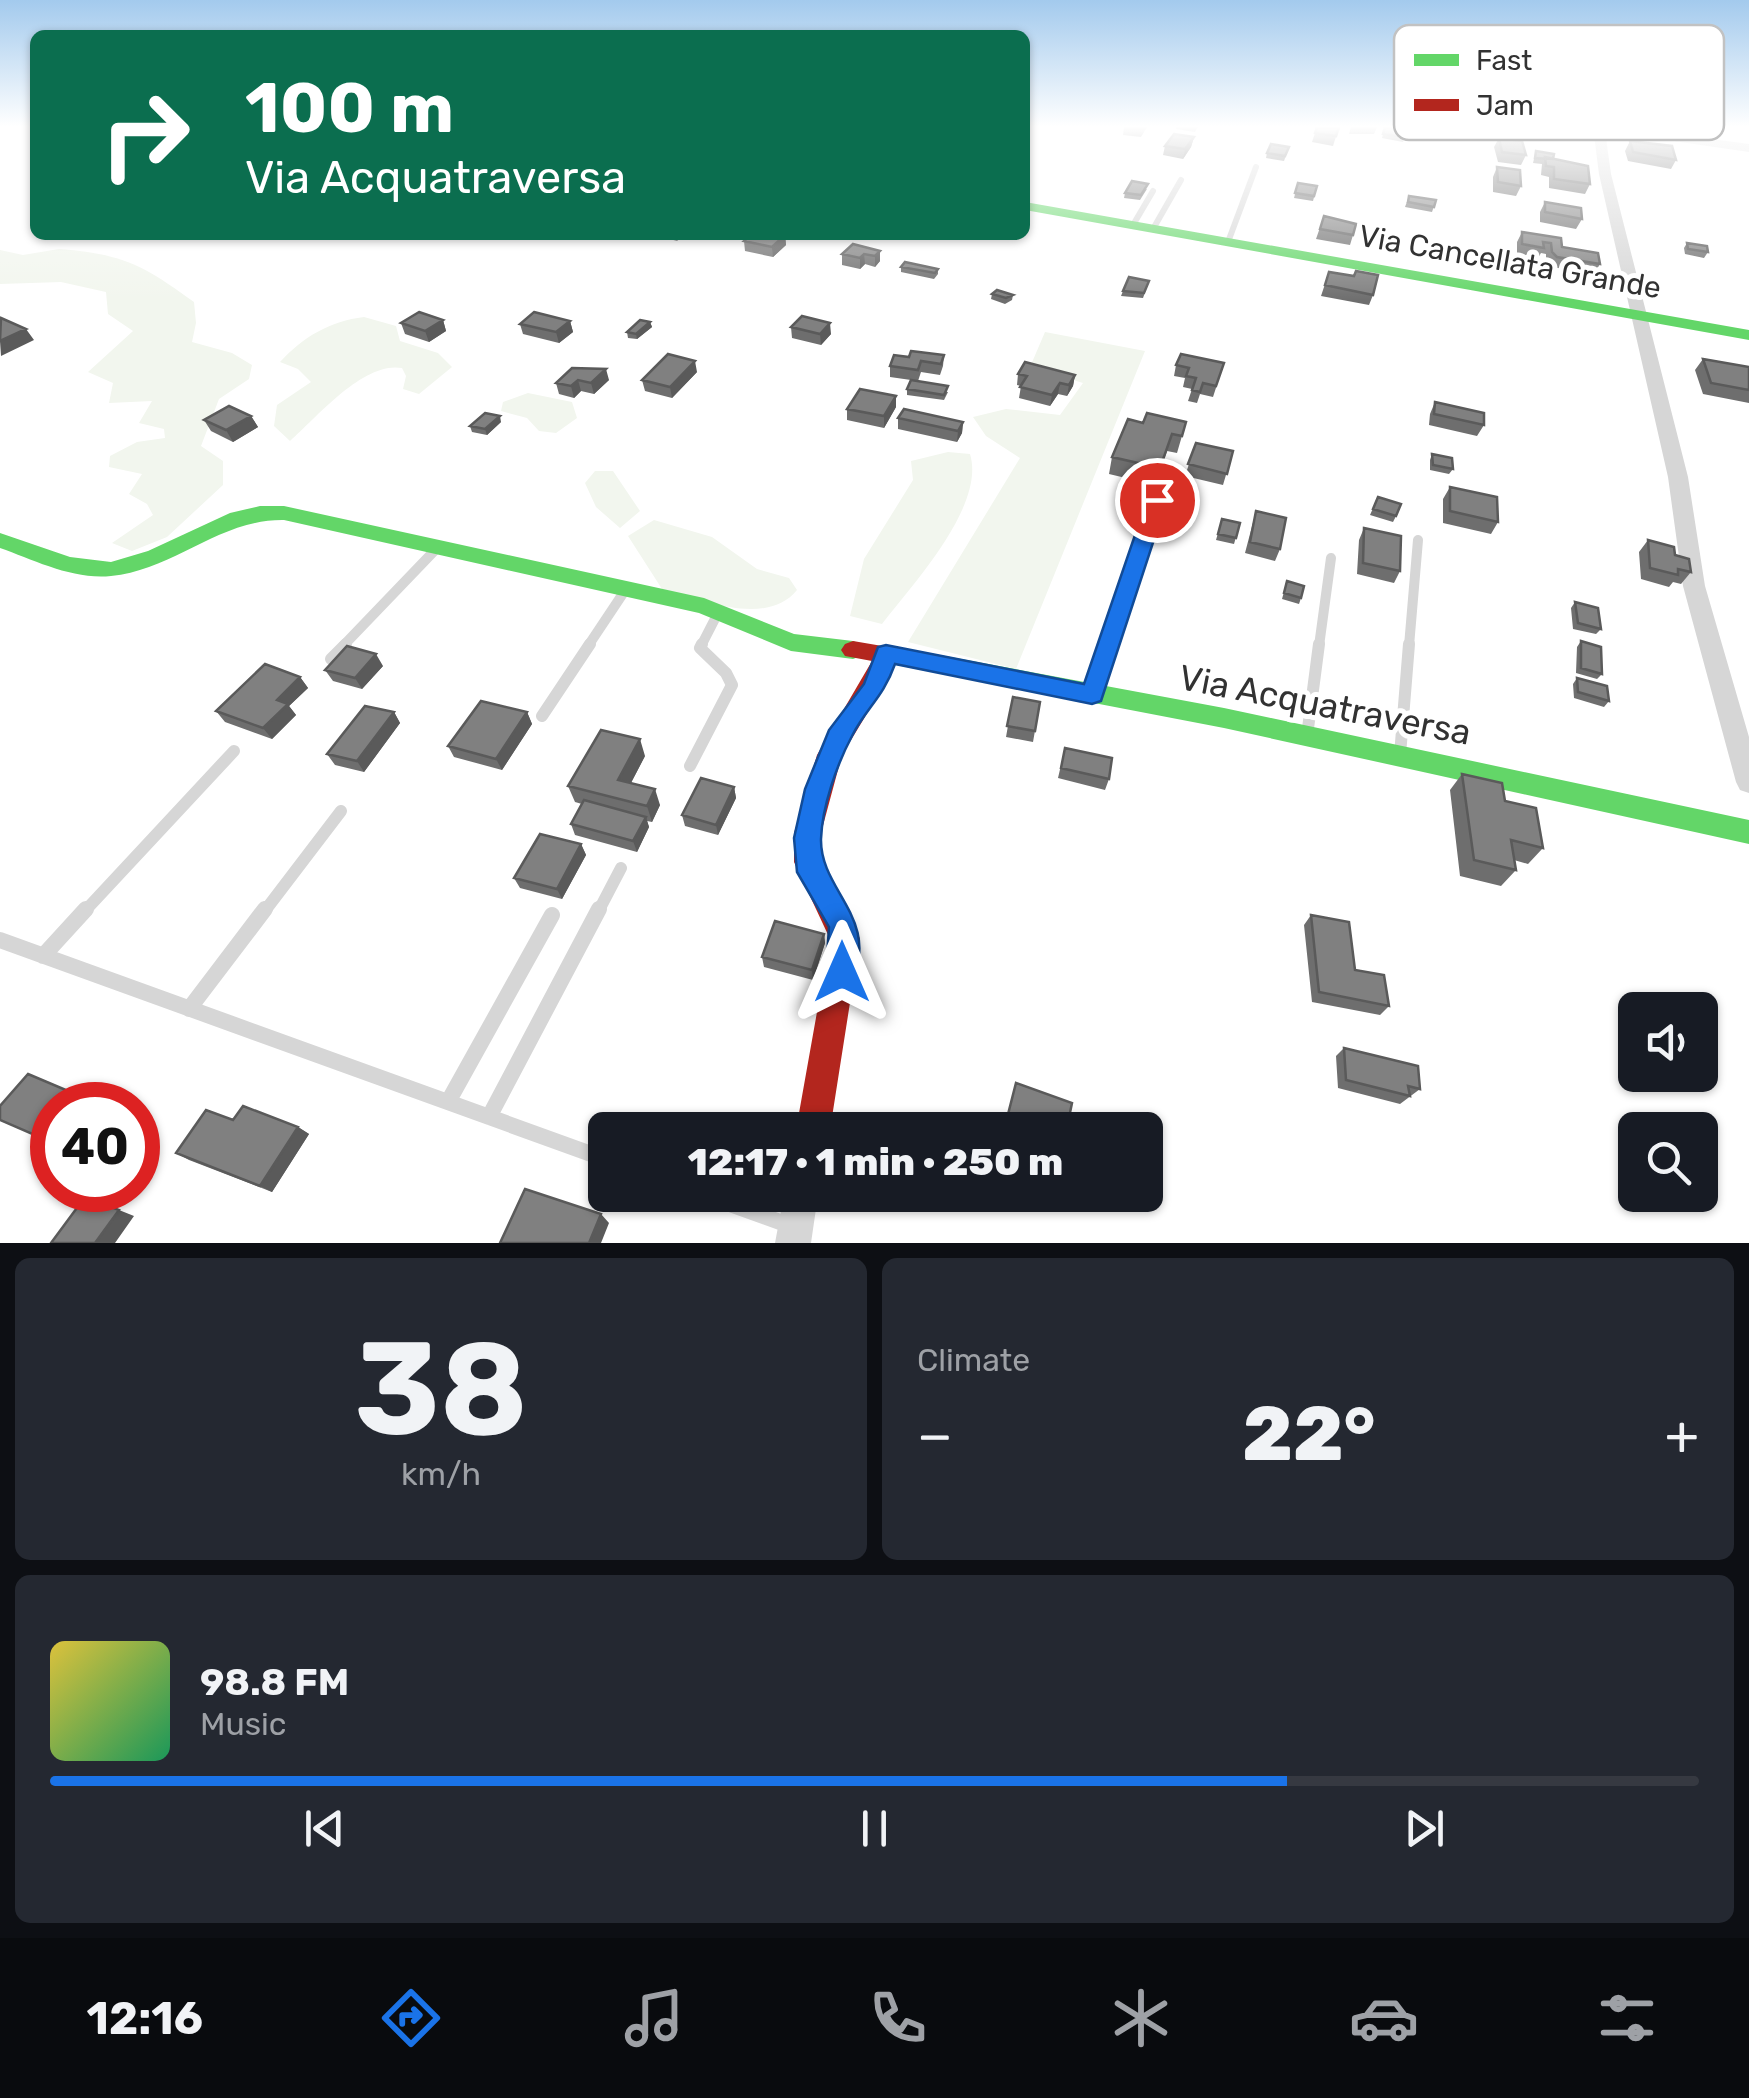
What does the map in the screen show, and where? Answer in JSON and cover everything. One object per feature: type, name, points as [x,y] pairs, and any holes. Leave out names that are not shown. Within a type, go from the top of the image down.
[{"type":"street","points":[[1608,185],[1678,477],[1694,586],[1749,782]]},
{"type":"street","name":"Via Cancellata Grande","points":[[1030,207],[1749,335]]},
{"type":"street","name":"Via Acquatraversa","points":[[0,540],[94,568],[114,569],[156,555],[234,518],[263,512],[311,517],[720,612],[791,642],[886,654],[1307,736],[1749,832]]},
{"type":"street","points":[[816,1112],[845,939],[838,913],[811,872],[807,838],[818,789],[842,730],[874,688],[886,654]]},
{"type":"lane","points":[[1143,227],[1177,185]]},
{"type":"lane","points":[[1228,242],[1249,185]]},
{"type":"lane","points":[[1143,227],[1153,192]]},
{"type":"lane","points":[[1092,695],[1157,500]]},
{"type":"lane","points":[[1400,755],[1418,540]]},
{"type":"lane","points":[[330,660],[438,546]]},
{"type":"lane","points":[[1307,736],[1332,558]]},
{"type":"lane","points":[[542,716],[626,589]]},
{"type":"lane","points":[[690,766],[732,685],[726,672],[700,648],[720,612]]},
{"type":"lane","points":[[43,956],[234,750]]},
{"type":"lane","points":[[189,1009],[342,811]]},
{"type":"lane","points":[[490,1117],[621,868]]},
{"type":"lane","points":[[448,1102],[552,915]]},
{"type":"lane","points":[[0,940],[588,1153]]},
{"type":"lane","points":[[762,1212],[796,1222]]},
{"type":"shaded area","points":[[59,249],[116,258],[160,279],[194,302],[196,323],[192,342],[232,353],[252,365],[249,379],[219,399],[201,446],[223,461],[223,485],[167,537],[132,551],[112,543],[153,515],[147,504],[129,494],[142,474],[109,467],[110,456],[137,442],[165,438],[164,429],[139,423],[152,401],[109,403],[113,383],[88,372],[133,331],[108,314],[106,292],[61,282],[0,284],[0,250],[23,255]]},
{"type":"shaded area","points":[[364,317],[396,326],[400,341],[438,353],[452,367],[419,394],[403,389],[406,376],[402,368],[372,373],[342,393],[290,441],[274,426],[277,405],[311,382],[298,369],[280,362],[318,332]]},
{"type":"shaded area","points":[[1045,332],[1145,351],[1016,669],[908,642],[1020,458],[986,436],[973,417],[1006,409],[1060,415],[1083,383],[1030,367]]},
{"type":"shaded area","points":[[528,393],[572,402],[577,418],[556,433],[539,431],[527,418],[501,411],[503,402]]},
{"type":"shaded area","points":[[948,452],[970,454],[972,475],[967,497],[943,544],[882,624],[850,616],[864,559],[913,480],[911,461]]},
{"type":"shaded area","points":[[595,471],[613,471],[640,511],[620,528],[596,507],[585,483]]},
{"type":"shaded area","points":[[654,520],[712,537],[757,569],[789,578],[797,590],[784,601],[751,609],[714,604],[662,589],[628,536]]},
{"type":"building","points":[[1130,185],[1147,185],[1141,195],[1125,193]]},
{"type":"building","points":[[1297,185],[1317,186],[1314,196],[1295,193]]},
{"type":"building","points":[[1409,196],[1436,200],[1434,207],[1408,202]]},
{"type":"building","points":[[1545,202],[1581,208],[1582,219],[1545,212]]},
{"type":"building","points":[[1324,216],[1356,224],[1353,235],[1320,229]]},
{"type":"building","points":[[1522,232],[1561,238],[1562,247],[1598,253],[1600,264],[1557,257],[1551,243],[1543,242],[1544,248],[1522,244]]},
{"type":"building","points":[[745,240],[780,240],[772,247]]},
{"type":"building","points":[[1687,243],[1707,246],[1708,252],[1688,249]]},
{"type":"building","points":[[853,244],[880,251],[875,256],[864,254],[860,258],[842,254]]},
{"type":"building","points":[[905,262],[938,269],[935,273],[901,267]]},
{"type":"building","points":[[1356,271],[1378,275],[1373,295],[1325,285],[1329,272],[1354,276]]},
{"type":"building","points":[[1129,277],[1149,281],[1144,293],[1123,291]]},
{"type":"building","points":[[997,290],[1013,295],[1006,298],[992,294]]},
{"type":"building","points":[[419,312],[443,320],[425,331],[401,323]]},
{"type":"building","points":[[534,312],[570,321],[556,332],[520,324]]},
{"type":"building","points":[[802,316],[830,323],[820,334],[791,327]]},
{"type":"building","points":[[1,318],[26,329],[0,341]]},
{"type":"building","points":[[640,320],[650,322],[636,334],[627,332]]},
{"type":"building","points":[[911,351],[944,355],[941,364],[921,361],[918,370],[890,366],[894,355],[909,357]]},
{"type":"building","points":[[668,354],[695,361],[670,387],[642,380]]},
{"type":"building","points":[[1181,354],[1224,363],[1216,386],[1203,383],[1200,392],[1192,390],[1196,378],[1186,376],[1189,368],[1176,365]]},
{"type":"building","points":[[1703,359],[1749,367],[1749,390],[1711,383]]},
{"type":"building","points":[[1025,362],[1075,375],[1069,385],[1060,383],[1052,395],[1020,387],[1027,376],[1018,374]]},
{"type":"building","points":[[572,368],[606,369],[591,383],[556,383]]},
{"type":"building","points":[[911,380],[948,386],[944,395],[907,389]]},
{"type":"building","points":[[860,389],[896,396],[884,416],[847,409]]},
{"type":"building","points":[[1435,402],[1484,413],[1484,425],[1434,414]]},
{"type":"building","points":[[229,406],[251,416],[226,430],[204,420]]},
{"type":"building","points":[[904,409],[963,422],[958,431],[898,418]]},
{"type":"building","points":[[485,413],[500,416],[485,429],[470,426]]},
{"type":"building","points":[[1147,413],[1186,422],[1182,436],[1172,434],[1160,468],[1112,457],[1128,419],[1143,423]]},
{"type":"building","points":[[1196,443],[1233,451],[1227,474],[1188,464]]},
{"type":"building","points":[[1432,454],[1452,458],[1453,469],[1433,465]]},
{"type":"building","points":[[1450,487],[1497,497],[1498,522],[1450,511]]},
{"type":"building","points":[[1378,497],[1401,504],[1396,516],[1373,509]]},
{"type":"building","points":[[1256,511],[1286,518],[1280,549],[1250,542]]},
{"type":"building","points":[[1222,519],[1240,523],[1236,538],[1218,534]]},
{"type":"building","points":[[1364,528],[1401,536],[1400,571],[1363,563]]},
{"type":"building","points":[[1648,540],[1674,547],[1675,555],[1689,559],[1691,572],[1678,569],[1678,575],[1650,568]]},
{"type":"building","points":[[1287,581],[1304,586],[1301,598],[1284,593]]},
{"type":"building","points":[[1575,602],[1598,608],[1601,629],[1578,623]]},
{"type":"building","points":[[1581,641],[1601,647],[1602,674],[1581,668]]},
{"type":"building","points":[[347,646],[376,654],[355,678],[325,670]]},
{"type":"building","points":[[265,664],[300,677],[277,700],[288,704],[263,728],[216,711]]},
{"type":"building","points":[[1577,678],[1607,686],[1609,701],[1578,692]]},
{"type":"building","points":[[1013,697],[1040,702],[1035,731],[1007,726]]},
{"type":"building","points":[[481,701],[527,712],[496,759],[448,746]]},
{"type":"building","points":[[365,706],[394,712],[357,761],[327,754]]},
{"type":"building","points":[[601,730],[640,739],[618,780],[655,789],[647,806],[568,786]]},
{"type":"building","points":[[1065,748],[1112,758],[1109,779],[1061,768]]},
{"type":"building","points":[[1462,774],[1502,783],[1505,801],[1536,808],[1543,848],[1511,840],[1516,870],[1474,860]]},
{"type":"building","points":[[701,778],[734,787],[716,825],[682,815]]},
{"type":"building","points":[[584,800],[646,817],[633,841],[571,824]]},
{"type":"building","points":[[540,834],[581,844],[557,889],[514,878]]},
{"type":"building","points":[[1311,915],[1349,922],[1355,970],[1384,975],[1389,1006],[1319,992]]},
{"type":"building","points":[[775,921],[824,934],[812,970],[762,957]]},
{"type":"building","points":[[1344,1048],[1418,1066],[1420,1089],[1408,1086],[1410,1096],[1346,1080]]},
{"type":"building","points":[[28,1074],[47,1082],[30,1082],[30,1133],[0,1120],[0,1106]]},
{"type":"building","points":[[1016,1083],[1072,1103],[1070,1112],[1009,1112]]},
{"type":"building","points":[[243,1106],[298,1127],[260,1186],[176,1153],[206,1110],[233,1120]]},
{"type":"building","points":[[525,1189],[601,1214],[589,1243],[500,1243]]},
{"type":"building","points":[[74,1212],[118,1212],[95,1243],[51,1243]]},
{"type":"traffic: fast","points":[[1030,207],[1749,335]]},
{"type":"traffic: fast","points":[[0,540],[69,564],[111,569],[155,557],[238,518],[284,513],[704,606],[791,642],[853,650]]},
{"type":"traffic: fast","points":[[886,654],[1224,718],[1749,832]]},
{"type":"traffic: jam","points":[[816,1112],[845,939],[808,862],[807,833],[830,755],[872,686],[886,654],[853,650]]},
{"type":"route","points":[[842,972],[844,927],[827,892],[811,872],[807,838],[818,789],[842,730],[874,688],[886,654],[1092,695],[1157,500]]}]
